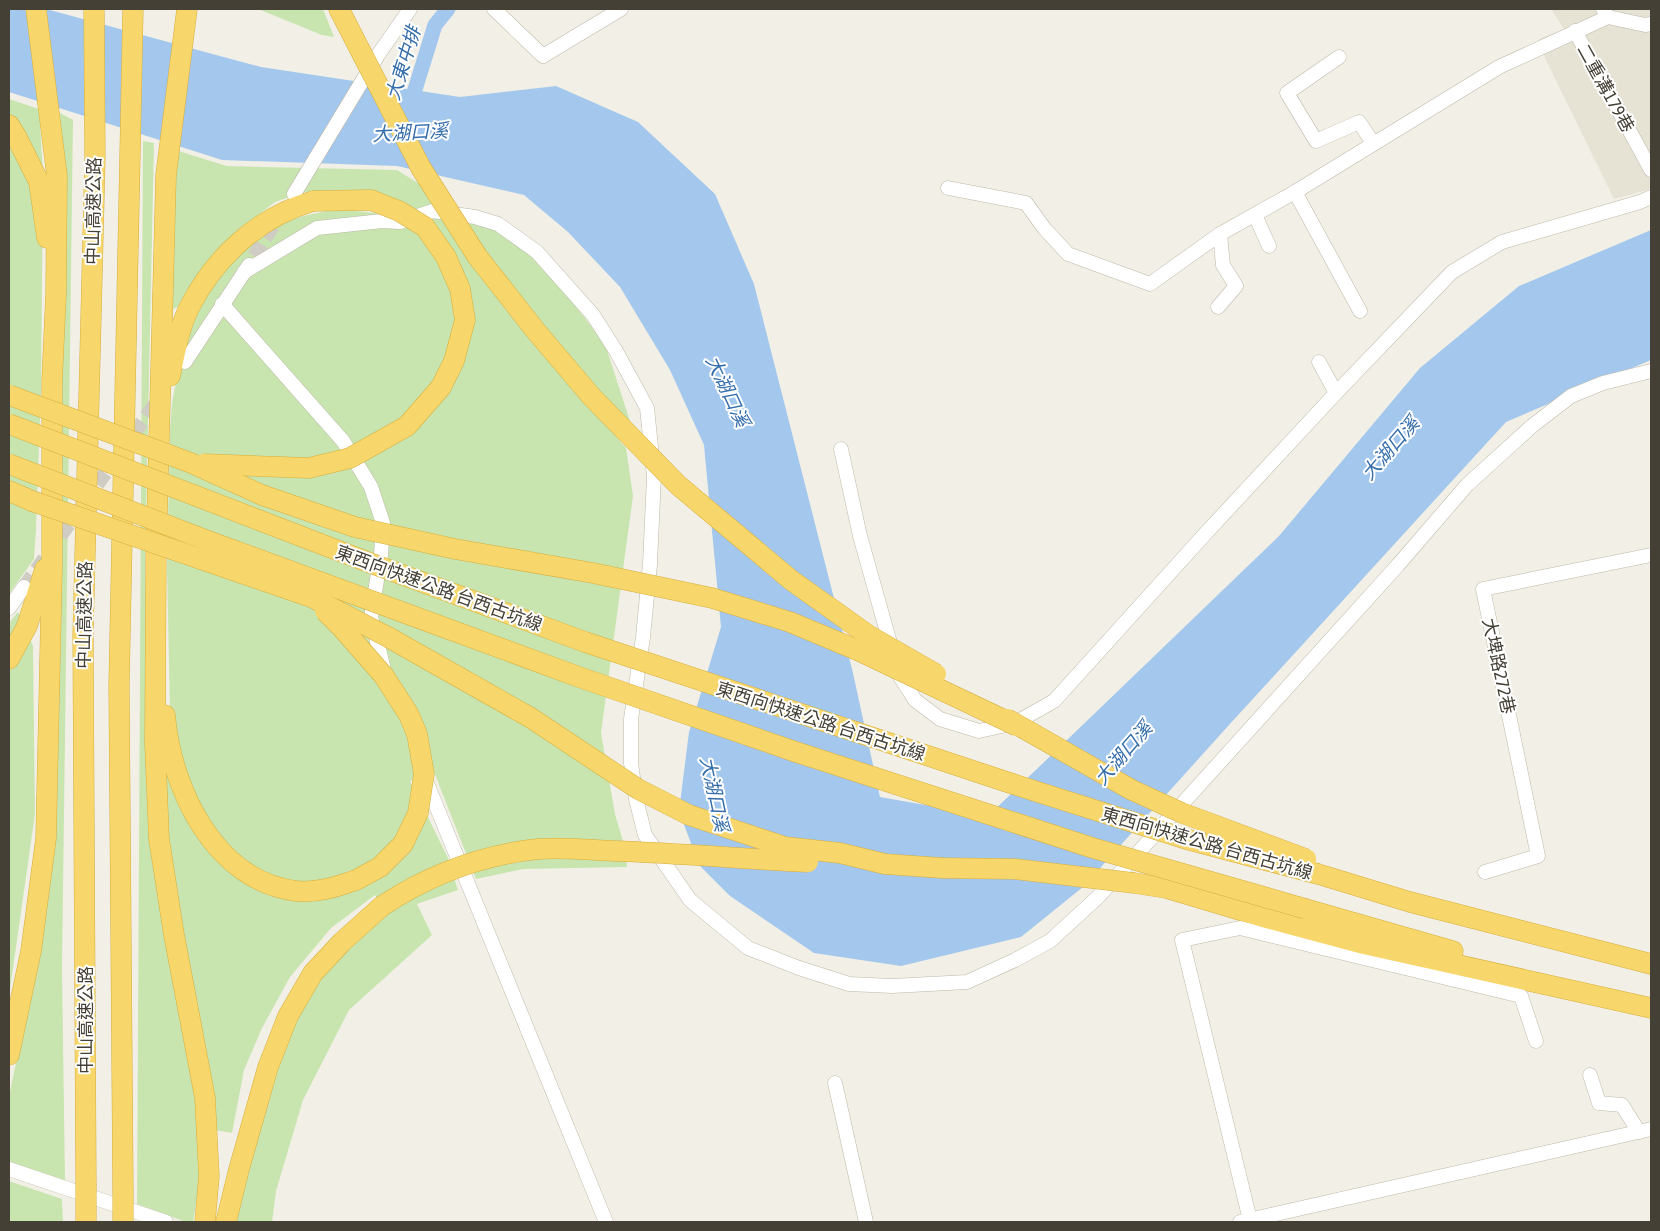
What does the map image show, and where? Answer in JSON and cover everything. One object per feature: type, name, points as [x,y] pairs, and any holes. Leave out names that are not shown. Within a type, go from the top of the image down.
[{"type":"highway","points":[[9,1055],[32,950],[46,838],[52,567],[52,381],[56,293],[36,9]]},
{"type":"highway","name":"中山高速公路","points":[[86,1222],[83,635],[95,157],[94,9]]},
{"type":"highway","name":"中山高速公路","points":[[123,1222],[119,684],[133,9]]},
{"type":"highway","points":[[187,9],[166,176],[156,556],[155,744],[159,839],[174,935],[205,1098],[209,1176],[205,1218]]},
{"type":"highway","points":[[339,9],[421,168],[477,256],[535,330],[591,396],[678,485],[792,580],[868,635],[962,689],[1017,726]]},
{"type":"highway","points":[[9,125],[48,179]]},
{"type":"highway","points":[[160,417],[180,332],[190,306],[211,273],[237,243],[263,224],[293,207],[313,201],[371,200],[399,211],[425,227],[446,257],[460,289],[465,320],[454,361],[441,387],[406,426],[350,458],[309,468],[191,463]]},
{"type":"highway","points":[[9,396],[191,463],[262,494],[355,527],[455,549],[593,573],[703,596],[790,622],[857,650],[1017,726],[1132,790],[1182,813],[1320,870],[1651,964]]},
{"type":"highway","name":"東西向快速公路 台西古坑線","points":[[9,424],[373,564],[585,642],[1019,786],[1186,839],[1320,870]]},
{"type":"highway","name":"東西向快速公路 台西古坑線","points":[[9,464],[203,539],[524,657],[786,748],[1093,848],[1478,958],[1651,999]]},
{"type":"highway","points":[[9,493],[311,597],[388,637],[531,718],[638,789],[689,815],[785,847],[840,853],[885,864]]},
{"type":"highway","points":[[9,659],[27,626],[45,572],[52,518]]},
{"type":"highway","points":[[156,556],[162,593],[161,666],[166,731],[177,776],[204,830],[219,849],[242,870],[270,885],[298,891],[326,890],[356,880],[380,867],[403,844],[418,813],[424,774],[417,734],[409,715],[392,687],[342,628],[311,597]]},
{"type":"highway","points":[[226,1222],[268,1066],[288,1016],[313,974],[342,942],[382,906],[401,893],[448,870],[497,856],[539,849],[639,852],[942,868],[1015,868],[1134,883],[1166,888],[1263,918],[1364,944],[1651,1008]]},
{"type":"street","points":[[296,189],[378,55],[410,9]]},
{"type":"street","points":[[494,9],[543,56],[621,9]]},
{"type":"street","points":[[948,188],[1026,204],[1044,228],[1068,254],[1150,284],[1220,234],[1295,192],[1499,67],[1575,32],[1605,13],[1645,26],[1651,24]]},
{"type":"street","name":"二重溝179巷","points":[[1575,32],[1651,170]]},
{"type":"street","points":[[1339,57],[1287,93],[1316,141],[1359,122],[1373,143]]},
{"type":"street","points":[[1295,192],[1360,311]]},
{"type":"street","points":[[841,449],[860,536],[899,675],[915,700],[940,719],[979,731],[1015,723],[1054,701],[1336,393],[1452,272],[1502,242],[1640,202],[1651,197]]},
{"type":"street","points":[[244,272],[316,228],[382,221],[400,222],[433,211],[474,217],[498,224],[537,252],[593,315],[616,351],[646,408],[654,476],[650,564],[643,637],[631,719],[631,763],[638,808],[645,834],[690,900],[748,948],[799,968],[849,984],[892,986],[967,982],[1015,960],[1050,940],[1098,897],[1398,565],[1474,478],[1532,426],[1571,396],[1602,383],[1651,372]]},
{"type":"street","points":[[1254,215],[1269,246]]},
{"type":"street","points":[[1218,307],[1236,286],[1223,264],[1220,234]]},
{"type":"street","points":[[184,362],[254,256]]},
{"type":"street","points":[[222,304],[342,441],[371,488],[383,523],[381,555],[371,617],[387,680],[396,707],[606,1222]]},
{"type":"street","points":[[1319,362],[1336,393]]},
{"type":"street","name":"大埤路272巷","points":[[1485,872],[1538,856],[1483,590],[1651,555]]},
{"type":"street","points":[[9,608],[24,588]]},
{"type":"street","points":[[1536,1041],[1521,996],[1240,928],[1182,940],[1245,1221],[1645,1130],[1622,1105],[1599,1103],[1590,1075]]},
{"type":"street","points":[[835,1083],[866,1222]]},
{"type":"street","points":[[9,1169],[166,1222]]},
{"type":"shaded area","points":[[1551,9],[1651,9],[1651,189],[1614,199],[1545,58],[1539,39],[1564,29]]},
{"type":"green space","points":[[258,9],[323,9],[334,37],[322,35]]},
{"type":"green space","points":[[9,99],[39,109],[43,173],[41,390],[34,559],[9,594]]},
{"type":"green space","points":[[60,113],[73,120],[62,969],[65,1181],[9,1162],[9,1092],[46,915],[56,822],[63,177]]},
{"type":"green space","points":[[143,141],[154,143],[145,560],[149,811],[153,854],[198,1117],[200,1179],[193,1222],[186,1222],[137,1204]]},
{"type":"green space","points":[[175,150],[227,166],[397,170],[489,227],[532,250],[605,344],[630,421],[596,390],[483,254],[471,261],[587,404],[626,448],[633,496],[601,733],[615,814],[625,848],[627,867],[523,869],[476,879],[434,772],[410,781],[448,858],[458,890],[417,904],[432,935],[349,1010],[303,1100],[276,1191],[272,1222],[224,1222],[255,1086],[290,1007],[340,943],[385,910],[375,895],[331,928],[290,977],[262,1028],[244,1070],[232,1133],[215,1130],[165,826],[161,761],[192,822],[217,857],[254,884],[303,900],[356,891],[351,870],[326,881],[287,883],[259,873],[227,847],[192,795],[179,758],[170,710],[167,568],[172,403],[185,334],[210,288],[242,248],[289,219],[336,209],[375,213],[400,223],[407,206],[376,191],[337,190],[304,192],[275,202],[228,239],[194,282],[182,305],[173,309],[166,300],[170,177]]},
{"type":"green space","points":[[18,612],[33,646],[35,814],[9,996],[9,623]]},
{"type":"green space","points":[[9,1181],[62,1199],[63,1222],[9,1222]]},
{"type":"water","name":"大湖口溪","points":[[9,9],[46,9],[261,67],[460,97],[556,86],[638,122],[715,194],[754,284],[853,673],[880,797],[988,816],[1279,536],[1420,368],[1519,286],[1651,230],[1651,360],[1506,422],[1083,887],[1021,937],[901,966],[814,953],[730,896],[699,865],[679,811],[689,732],[721,627],[704,445],[670,370],[620,287],[568,232],[524,195],[397,166],[222,160],[9,92]]},
{"type":"waterway","name":"大東中排","points":[[409,109],[435,25],[448,9]]},
{"type":"tunnel","points":[[254,256],[279,217]]},
{"type":"tunnel","points":[[24,587],[160,397]]}]
